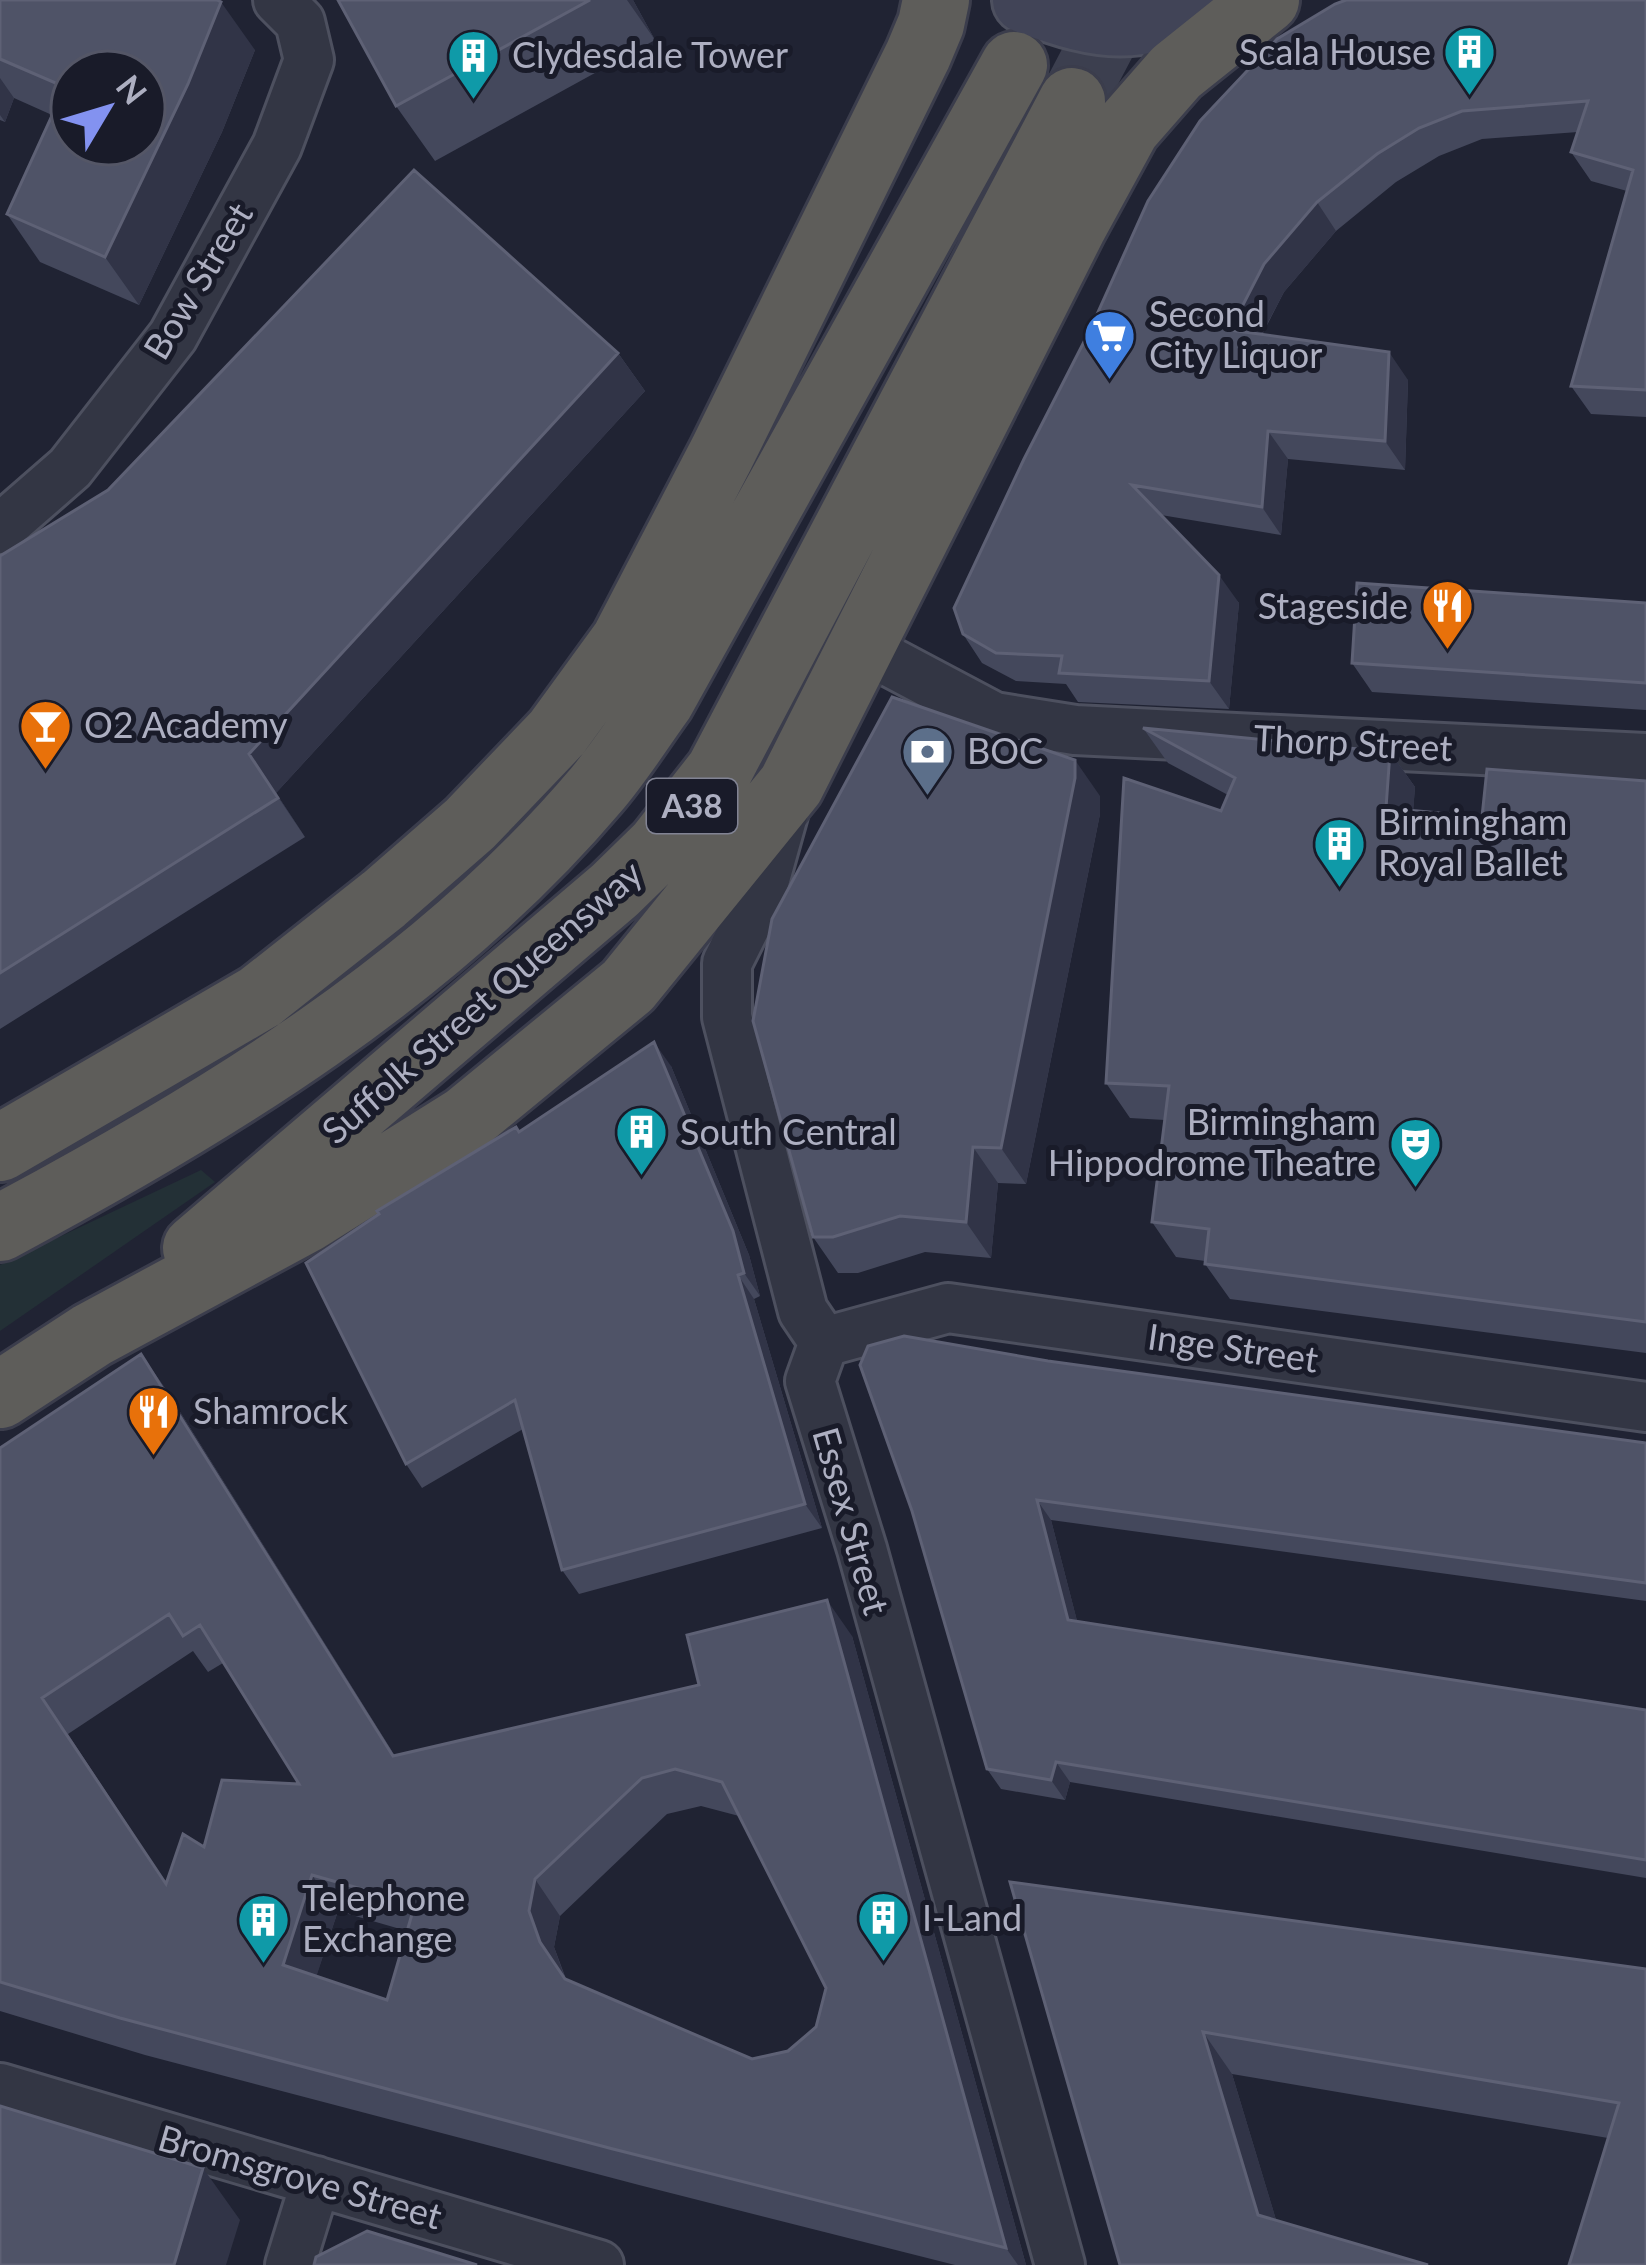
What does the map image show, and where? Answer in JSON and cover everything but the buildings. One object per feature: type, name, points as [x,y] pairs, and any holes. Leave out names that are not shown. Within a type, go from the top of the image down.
[{"type":"highway","points":[[0,1148],[260,997],[470,824],[557,733],[624,641],[697,503],[918,55],[936,0]]},
{"type":"highway","points":[[92,1335],[305,1220],[466,1119],[628,986],[791,785],[1127,128],[1175,73],[1266,0]]},
{"type":"highway","name":"Suffolk Street Queensway","points":[[0,1228],[266,1073],[392,983],[502,886],[596,790],[661,701],[1014,65]]},
{"type":"highway","name":"Suffolk Street Queensway","points":[[92,1335],[568,931],[660,846],[719,771],[1072,101]]},
{"type":"highway","name":"A38","points":[[0,1395],[92,1335]]},
{"type":"main road","points":[[1026,0],[1085,21],[1123,24],[1153,21],[1214,0]]},
{"type":"street","name":"Bow Street","points":[[0,529],[70,468],[173,335],[277,146],[309,60],[300,22],[278,0]]},
{"type":"street","name":"Thorp Street","points":[[862,647],[994,717],[1075,730],[1646,758]]},
{"type":"street","points":[[791,785],[760,897],[727,963],[727,1017],[803,1311],[824,1342]]},
{"type":"street","name":"Inge Street","points":[[824,1342],[949,1308],[1646,1407]]},
{"type":"street","name":"Essex Street","points":[[824,1342],[810,1381],[862,1550],[1060,2265]]},
{"type":"street","name":"Bromsgrove Street","points":[[0,2088],[599,2265]]},
{"type":"street","points":[[290,2265],[316,2181]]},
{"type":"shaded area","points":[[201,1170],[215,1182],[0,1331],[0,1265]]},
{"type":"tunnel","points":[[1072,101],[1125,0]]},
{"type":"place","name":"Scala House","points":[[1470,98]]},
{"type":"place","name":"Clydesdale Tower","points":[[473,101]]},
{"type":"place","name":"Second City Liquor","points":[[1110,381]]},
{"type":"place","name":"Stageside","points":[[1447,652]]},
{"type":"place","name":"O2 Academy","points":[[45,771]]},
{"type":"place","name":"BOC","points":[[928,797]]},
{"type":"place","name":"Birmingham Royal Ballet","points":[[1339,889]]},
{"type":"place","name":"South Central","points":[[641,1178]]},
{"type":"place","name":"Birmingham Hippodrome Theatre","points":[[1415,1189]]},
{"type":"place","name":"Shamrock","points":[[154,1457]]},
{"type":"place","name":"I-Land","points":[[883,1964]]},
{"type":"place","name":"Telephone Exchange","points":[[263,1965]]}]
